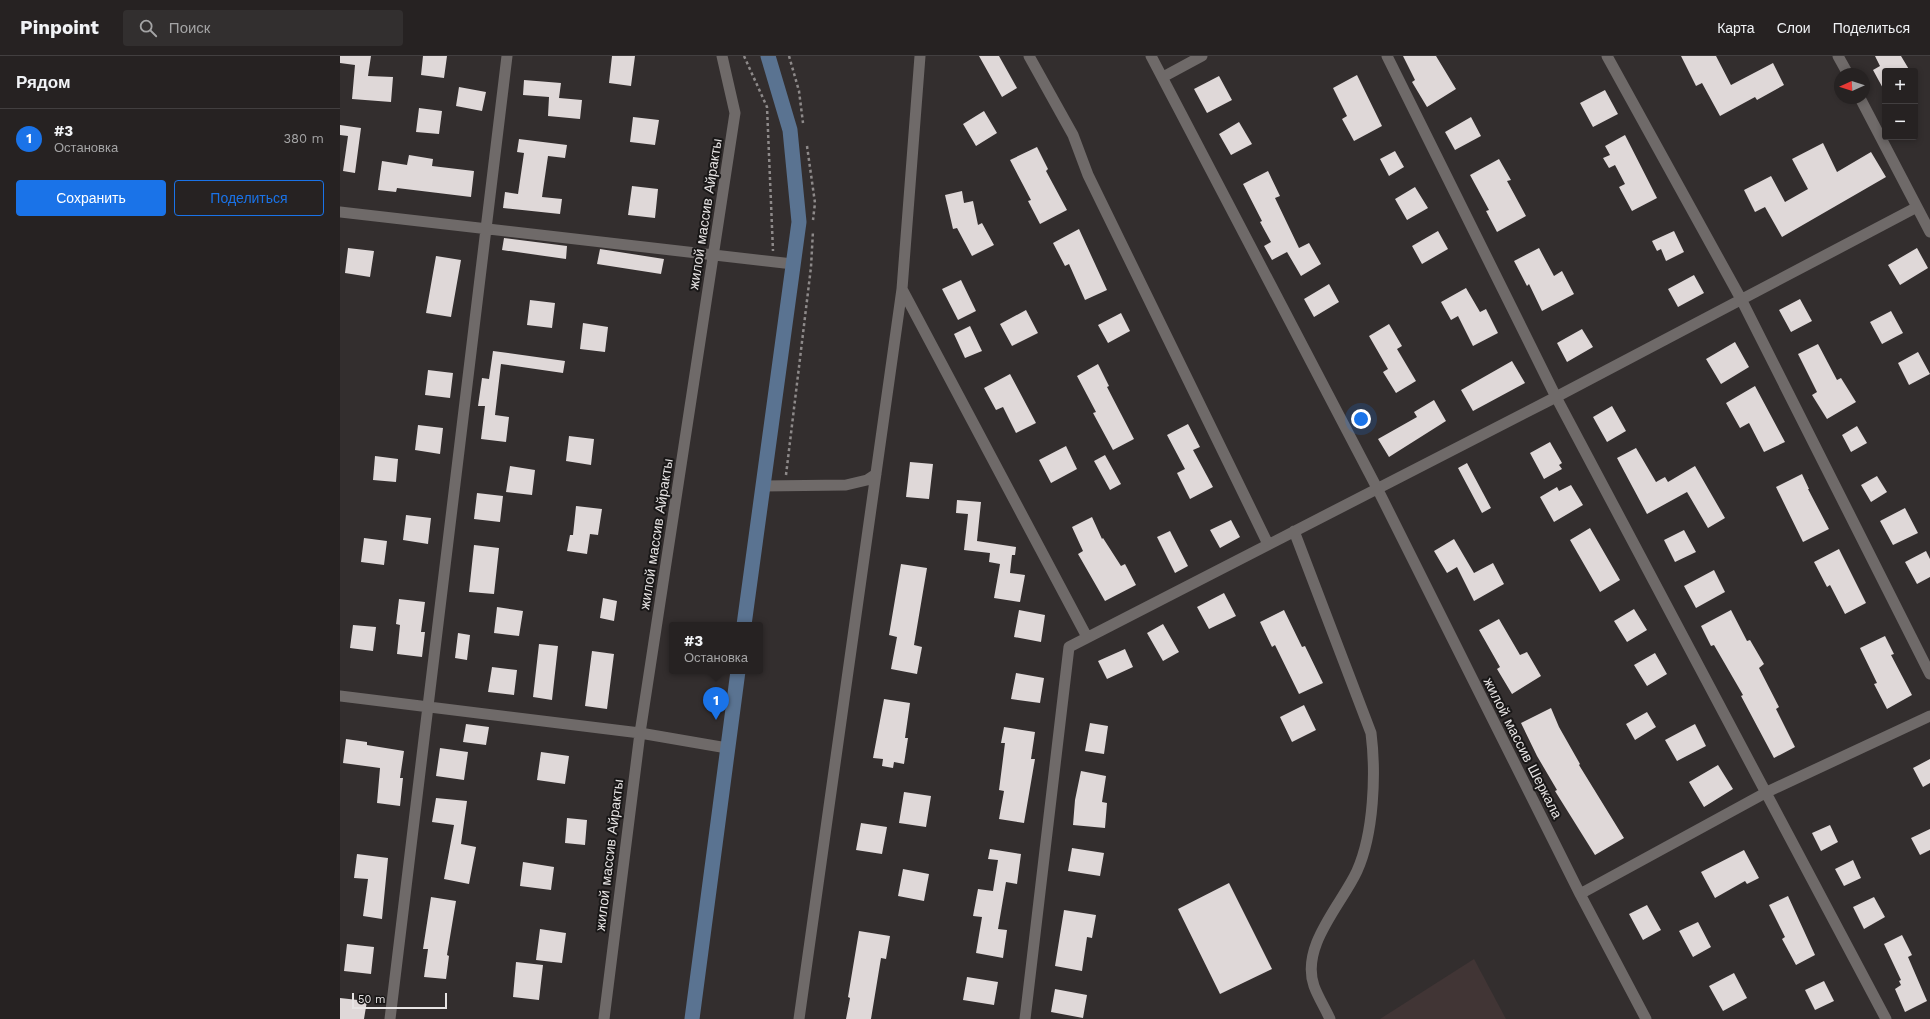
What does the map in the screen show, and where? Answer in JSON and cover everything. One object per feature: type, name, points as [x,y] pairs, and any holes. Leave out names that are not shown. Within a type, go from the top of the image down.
[{"type":"main road","points":[[744,622],[799,222],[790,130],[768,56]]},
{"type":"main road","points":[[692,1019],[738,674]]},
{"type":"street","points":[[390,1019],[507,56]]},
{"type":"street","name":"жилой массив Айракты","points":[[604,1019],[640,733],[735,113],[722,56]]},
{"type":"street","points":[[799,1019],[902,289],[920,56]]},
{"type":"street","points":[[1029,56],[1073,135],[1088,175],[1268,544]]},
{"type":"street","name":"жилой массив Шеркала","points":[[1151,56],[1377,488],[1580,894],[1646,1019]]},
{"type":"street","points":[[1162,77],[1202,56]]},
{"type":"street","points":[[1387,56],[1556,397],[1767,792],[1886,1019]]},
{"type":"street","points":[[1606,56],[1741,300],[1930,674]]},
{"type":"street","points":[[1838,56],[1845,68]]},
{"type":"street","points":[[1863,104],[1930,232]]},
{"type":"street","points":[[1025,1019],[1069,647],[1556,397],[1917,207]]},
{"type":"street","points":[[340,212],[793,264]]},
{"type":"street","points":[[902,289],[1088,637]]},
{"type":"street","points":[[763,486],[846,485],[867,480],[876,474]]},
{"type":"street","points":[[1294,531],[1371,733],[1374,761],[1368,836],[1357,870],[1325,924],[1316,946],[1311,970],[1314,986],[1330,1019]]},
{"type":"street","points":[[340,696],[640,733],[727,748]]},
{"type":"street","points":[[1580,894],[1767,792],[1930,716]]},
{"type":"path","points":[[744,56],[767,107],[773,262]]},
{"type":"shaded area","points":[[1474,959],[1506,1019],[1380,1019]]},
{"type":"building","points":[[340,56],[371,56],[368,76],[393,77],[391,102],[352,99],[355,65],[340,63]]},
{"type":"building","points":[[423,56],[447,56],[444,78],[421,75]]},
{"type":"building","points":[[612,56],[635,56],[631,86],[609,83]]},
{"type":"building","points":[[979,56],[999,56],[1017,88],[1002,97]]},
{"type":"building","points":[[1403,56],[1436,56],[1456,89],[1427,107],[1412,82],[1415,80]]},
{"type":"building","points":[[1681,56],[1716,56],[1731,85],[1773,63],[1784,85],[1757,100],[1755,97],[1720,116],[1702,83],[1696,86]]},
{"type":"building","points":[[1875,56],[1901,56],[1908,68],[1882,68],[1882,86],[1873,70],[1880,66]]},
{"type":"building","points":[[1357,75],[1382,126],[1354,141],[1342,119],[1347,116],[1333,88]]},
{"type":"building","points":[[1219,76],[1232,100],[1207,113],[1194,89]]},
{"type":"building","points":[[524,80],[561,83],[559,98],[582,100],[580,119],[548,116],[549,97],[523,95]]},
{"type":"building","points":[[459,87],[486,92],[482,111],[456,106]]},
{"type":"building","points":[[1605,90],[1618,114],[1593,127],[1580,103]]},
{"type":"building","points":[[419,108],[442,111],[439,134],[416,132]]},
{"type":"building","points":[[984,111],[997,133],[976,146],[963,124]]},
{"type":"building","points":[[633,117],[659,120],[655,145],[630,142]]},
{"type":"building","points":[[1471,117],[1481,136],[1455,150],[1445,132]]},
{"type":"building","points":[[1239,122],[1252,144],[1231,155],[1219,134]]},
{"type":"building","points":[[340,125],[361,128],[355,173],[343,171],[348,136],[340,135]]},
{"type":"building","points":[[1625,135],[1657,198],[1632,211],[1619,187],[1625,184],[1615,165],[1609,168],[1603,158],[1610,155],[1605,146]]},
{"type":"building","points":[[519,139],[567,145],[565,158],[548,156],[542,197],[562,199],[560,214],[503,208],[505,192],[518,194],[524,153],[517,152]]},
{"type":"building","points":[[1823,143],[1837,172],[1871,152],[1886,177],[1782,237],[1765,207],[1755,212],[1744,190],[1771,176],[1785,202],[1808,189],[1792,159]]},
{"type":"building","points":[[1037,147],[1048,169],[1046,171],[1067,210],[1040,224],[1028,201],[1031,200],[1010,160]]},
{"type":"building","points":[[1395,151],[1404,167],[1389,176],[1380,159]]},
{"type":"building","points":[[409,155],[433,159],[432,166],[474,171],[471,197],[397,188],[396,192],[378,190],[382,161],[407,165]]},
{"type":"building","points":[[1499,159],[1511,180],[1507,181],[1526,216],[1497,232],[1486,211],[1489,210],[1470,175]]},
{"type":"building","points":[[1268,171],[1280,196],[1275,198],[1299,248],[1309,243],[1321,264],[1301,276],[1287,252],[1272,260],[1264,246],[1271,242],[1260,222],[1262,221],[1243,184]]},
{"type":"building","points":[[632,186],[658,189],[655,218],[628,215]]},
{"type":"building","points":[[1415,187],[1428,208],[1407,220],[1395,199]]},
{"type":"building","points":[[962,191],[964,203],[973,201],[978,225],[982,223],[994,245],[972,256],[957,228],[953,229],[945,195]]},
{"type":"building","points":[[1079,229],[1107,290],[1085,300],[1069,264],[1065,266],[1053,243]]},
{"type":"building","points":[[1438,231],[1448,249],[1422,264],[1412,246]]},
{"type":"building","points":[[1674,231],[1684,252],[1666,261],[1661,249],[1657,251],[1652,241]]},
{"type":"building","points":[[504,238],[567,246],[566,259],[502,250]]},
{"type":"building","points":[[348,248],[374,251],[370,277],[345,273]]},
{"type":"building","points":[[1539,248],[1554,276],[1562,271],[1574,294],[1542,311],[1529,284],[1527,286],[1514,261]]},
{"type":"building","points":[[1917,248],[1928,268],[1900,285],[1888,265]]},
{"type":"building","points":[[600,249],[664,259],[661,274],[597,264]]},
{"type":"building","points":[[436,256],[461,260],[451,317],[426,313]]},
{"type":"building","points":[[1694,275],[1704,293],[1678,307],[1668,289]]},
{"type":"building","points":[[961,280],[976,311],[958,320],[942,289]]},
{"type":"building","points":[[1329,284],[1339,302],[1314,317],[1304,299]]},
{"type":"building","points":[[1466,288],[1480,312],[1486,309],[1498,333],[1473,346],[1458,316],[1451,320],[1441,302]]},
{"type":"building","points":[[1800,299],[1812,321],[1791,332],[1779,310]]},
{"type":"building","points":[[530,300],[555,303],[552,328],[527,325]]},
{"type":"building","points":[[1026,310],[1038,333],[1012,346],[1000,324]]},
{"type":"building","points":[[1891,311],[1903,333],[1882,344],[1870,322]]},
{"type":"building","points":[[1121,313],[1130,331],[1108,343],[1098,325]]},
{"type":"building","points":[[583,323],[608,327],[605,352],[580,349]]},
{"type":"building","points":[[1389,324],[1402,346],[1397,349],[1416,381],[1396,393],[1383,372],[1388,369],[1369,336]]},
{"type":"building","points":[[970,326],[982,351],[965,358],[954,334]]},
{"type":"building","points":[[1582,329],[1593,347],[1567,362],[1557,343]]},
{"type":"building","points":[[1735,342],[1749,367],[1721,384],[1706,359]]},
{"type":"building","points":[[1818,344],[1837,380],[1841,378],[1856,402],[1827,419],[1812,395],[1817,392],[1798,354]]},
{"type":"building","points":[[493,351],[565,361],[563,373],[501,364],[495,415],[509,417],[506,442],[481,439],[485,406],[478,406],[482,378],[489,379]]},
{"type":"building","points":[[1918,352],[1930,374],[1909,385],[1898,363]]},
{"type":"building","points":[[1512,361],[1525,383],[1473,411],[1461,390]]},
{"type":"building","points":[[1098,364],[1109,386],[1107,387],[1134,439],[1113,450],[1093,413],[1096,412],[1077,376]]},
{"type":"building","points":[[428,370],[453,373],[450,398],[425,395]]},
{"type":"building","points":[[1010,374],[1036,423],[1016,433],[1003,407],[996,410],[984,388]]},
{"type":"building","points":[[1755,386],[1785,442],[1764,452],[1749,423],[1740,428],[1726,403]]},
{"type":"building","points":[[1434,400],[1446,421],[1389,457],[1378,439],[1417,417],[1414,412]]},
{"type":"building","points":[[1612,406],[1626,431],[1607,442],[1593,417]]},
{"type":"building","points":[[1188,424],[1200,447],[1193,450],[1213,487],[1190,499],[1177,473],[1185,469],[1167,435]]},
{"type":"building","points":[[418,425],[443,428],[440,454],[415,450]]},
{"type":"building","points":[[1857,426],[1867,443],[1851,452],[1842,435]]},
{"type":"building","points":[[569,436],[594,439],[591,465],[566,461]]},
{"type":"building","points":[[1550,442],[1562,463],[1559,465],[1562,469],[1544,479],[1530,453]]},
{"type":"building","points":[[1066,446],[1077,469],[1051,483],[1039,460]]},
{"type":"building","points":[[1636,448],[1656,482],[1665,477],[1668,482],[1695,466],[1725,518],[1708,528],[1687,492],[1647,514],[1617,458]]},
{"type":"building","points":[[1105,455],[1121,484],[1110,490],[1094,461]]},
{"type":"building","points":[[375,456],[398,459],[396,482],[373,480]]},
{"type":"building","points":[[910,462],[933,464],[929,499],[906,497]]},
{"type":"building","points":[[1467,463],[1491,508],[1482,513],[1458,468]]},
{"type":"building","points":[[510,466],[535,470],[532,495],[506,492]]},
{"type":"building","points":[[1802,474],[1808,489],[1829,529],[1803,542],[1776,487]]},
{"type":"building","points":[[1877,476],[1887,492],[1871,502],[1861,485]]},
{"type":"building","points":[[1571,485],[1583,505],[1554,522],[1540,497],[1557,487],[1559,491]]},
{"type":"building","points":[[477,493],[503,496],[500,522],[474,519]]},
{"type":"building","points":[[957,500],[981,502],[977,541],[1016,547],[1015,555],[1012,555],[1010,573],[1025,575],[1020,602],[994,598],[1000,564],[989,562],[990,553],[964,550],[968,514],[956,513]]},
{"type":"building","points":[[576,506],[602,509],[598,535],[590,534],[587,554],[567,551],[570,535],[573,535]]},
{"type":"building","points":[[1905,508],[1918,533],[1893,545],[1880,521]]},
{"type":"building","points":[[406,515],[431,518],[428,544],[403,540]]},
{"type":"building","points":[[1092,517],[1102,539],[1103,538],[1121,566],[1125,564],[1136,585],[1105,601],[1078,554],[1083,551],[1072,527]]},
{"type":"building","points":[[1231,520],[1240,537],[1220,548],[1210,530]]},
{"type":"building","points":[[1590,528],[1620,580],[1600,592],[1570,540]]},
{"type":"building","points":[[1684,530],[1696,552],[1675,562],[1664,540]]},
{"type":"building","points":[[1170,531],[1188,566],[1175,573],[1157,537]]},
{"type":"building","points":[[364,538],[387,541],[384,565],[361,562]]},
{"type":"building","points":[[1454,539],[1474,573],[1493,563],[1504,584],[1474,601],[1457,567],[1447,573],[1434,551]]},
{"type":"building","points":[[474,545],[499,548],[494,594],[469,592]]},
{"type":"building","points":[[1839,549],[1866,603],[1845,614],[1830,585],[1827,587],[1814,562]]},
{"type":"building","points":[[1926,551],[1930,559],[1930,577],[1917,584],[1905,562]]},
{"type":"building","points":[[901,564],[927,568],[914,645],[922,647],[917,674],[891,669],[897,637],[889,635]]},
{"type":"building","points":[[1714,570],[1725,592],[1696,608],[1684,586]]},
{"type":"building","points":[[1224,593],[1236,616],[1209,629],[1197,607]]},
{"type":"building","points":[[603,598],[617,601],[614,621],[600,618]]},
{"type":"building","points":[[399,599],[425,602],[421,632],[425,632],[422,657],[397,654],[400,625],[396,624]]},
{"type":"building","points":[[497,607],[523,611],[519,636],[494,633]]},
{"type":"building","points":[[1634,609],[1647,630],[1627,642],[1614,621]]},
{"type":"building","points":[[1019,610],[1045,615],[1041,642],[1014,637]]},
{"type":"building","points":[[1284,610],[1302,647],[1305,646],[1323,683],[1299,694],[1275,645],[1272,647],[1260,622]]},
{"type":"building","points":[[1731,610],[1747,641],[1750,640],[1764,664],[1759,668],[1779,707],[1776,709],[1795,747],[1774,758],[1741,696],[1743,695],[1714,645],[1711,646],[1701,626]]},
{"type":"building","points":[[1499,619],[1520,655],[1527,652],[1541,676],[1512,694],[1497,669],[1500,667],[1479,630]]},
{"type":"building","points":[[1163,624],[1179,652],[1163,661],[1147,633]]},
{"type":"building","points":[[353,625],[376,627],[373,651],[350,648]]},
{"type":"building","points":[[458,633],[470,635],[467,660],[455,658]]},
{"type":"building","points":[[1885,636],[1894,654],[1891,655],[1912,695],[1887,709],[1874,684],[1877,683],[1860,648]]},
{"type":"building","points":[[539,644],[558,646],[552,700],[533,697]]},
{"type":"building","points":[[1125,649],[1133,667],[1107,679],[1098,661]]},
{"type":"building","points":[[592,651],[614,654],[607,709],[585,706]]},
{"type":"building","points":[[1655,653],[1667,674],[1647,686],[1634,665]]},
{"type":"building","points":[[492,667],[517,670],[514,695],[488,692]]},
{"type":"building","points":[[1016,673],[1044,678],[1040,703],[1011,699]]},
{"type":"building","points":[[884,699],[910,703],[905,738],[908,738],[904,764],[894,762],[893,768],[882,766],[883,759],[873,758]]},
{"type":"building","points":[[1304,705],[1316,730],[1292,742],[1280,717]]},
{"type":"building","points":[[1551,708],[1559,727],[1580,764],[1579,765],[1624,838],[1595,855],[1555,791],[1557,790],[1537,756],[1521,723]]},
{"type":"building","points":[[1647,712],[1656,727],[1635,740],[1626,724]]},
{"type":"building","points":[[1090,723],[1108,726],[1104,754],[1085,751]]},
{"type":"building","points":[[466,724],[489,727],[486,745],[463,742]]},
{"type":"building","points":[[1695,724],[1706,746],[1677,761],[1665,740]]},
{"type":"building","points":[[1004,727],[1035,732],[1031,759],[1035,759],[1024,823],[999,819],[1004,791],[999,790],[1005,743],[1001,743]]},
{"type":"building","points":[[346,739],[367,742],[367,745],[404,751],[400,778],[403,778],[400,806],[377,803],[380,768],[343,763]]},
{"type":"building","points":[[440,748],[468,752],[464,780],[436,776]]},
{"type":"building","points":[[541,752],[569,756],[565,784],[537,780]]},
{"type":"building","points":[[1930,759],[1930,783],[1923,787],[1913,768]]},
{"type":"building","points":[[1718,765],[1733,789],[1704,807],[1689,782]]},
{"type":"building","points":[[1081,771],[1106,776],[1102,802],[1107,803],[1105,828],[1073,825],[1075,800]]},
{"type":"building","points":[[904,792],[931,796],[926,827],[899,823]]},
{"type":"building","points":[[436,798],[467,801],[461,844],[476,847],[469,884],[444,879],[454,825],[432,822]]},
{"type":"building","points":[[567,818],[587,820],[585,845],[565,843]]},
{"type":"building","points":[[861,823],[887,827],[882,854],[856,850]]},
{"type":"building","points":[[1830,825],[1838,842],[1821,851],[1812,833]]},
{"type":"building","points":[[1930,829],[1930,850],[1920,855],[1911,838]]},
{"type":"building","points":[[1072,848],[1104,853],[1100,876],[1068,871]]},
{"type":"building","points":[[990,849],[1021,854],[1017,884],[1006,882],[998,929],[1007,930],[1003,958],[976,953],[982,917],[973,916],[978,889],[993,891],[998,860],[988,859]]},
{"type":"building","points":[[1744,850],[1759,878],[1747,884],[1745,881],[1715,898],[1701,872]]},
{"type":"building","points":[[357,854],[388,858],[382,919],[363,916],[368,879],[354,878]]},
{"type":"building","points":[[1853,860],[1861,878],[1844,886],[1835,869]]},
{"type":"building","points":[[523,862],[554,867],[551,890],[520,886]]},
{"type":"building","points":[[903,869],[929,874],[924,901],[898,896]]},
{"type":"building","points":[[1229,883],[1272,969],[1220,994],[1178,909]]},
{"type":"building","points":[[1788,896],[1815,955],[1796,965],[1782,939],[1785,937],[1769,905]]},
{"type":"building","points":[[431,897],[456,901],[447,955],[449,956],[446,979],[424,977],[428,949],[423,949]]},
{"type":"building","points":[[1874,897],[1885,917],[1864,929],[1853,907]]},
{"type":"building","points":[[1647,905],[1661,930],[1643,940],[1629,914]]},
{"type":"building","points":[[1064,910],[1096,915],[1092,938],[1087,937],[1082,971],[1055,966]]},
{"type":"building","points":[[1698,922],[1711,947],[1693,957],[1679,931]]},
{"type":"building","points":[[540,929],[566,933],[562,963],[536,960]]},
{"type":"building","points":[[859,931],[890,936],[886,959],[881,958],[871,1019],[846,1019],[850,998],[848,997]]},
{"type":"building","points":[[1902,935],[1912,955],[1908,957],[1927,1001],[1905,1012],[1895,989],[1901,985],[1899,981],[1901,980],[1884,944]]},
{"type":"building","points":[[347,944],[374,947],[371,974],[344,971]]},
{"type":"building","points":[[516,962],[543,965],[539,1000],[513,997]]},
{"type":"building","points":[[1734,973],[1747,998],[1723,1011],[1709,986]]},
{"type":"building","points":[[967,977],[998,982],[994,1005],[963,1000]]},
{"type":"building","points":[[1824,981],[1834,1001],[1815,1010],[1805,990]]},
{"type":"building","points":[[1055,989],[1087,995],[1083,1018],[1051,1012]]},
{"type":"building","points":[[340,998],[367,1001],[364,1019],[340,1019]]},
{"type":"place","name":"#3","points":[[716,720]]}]
